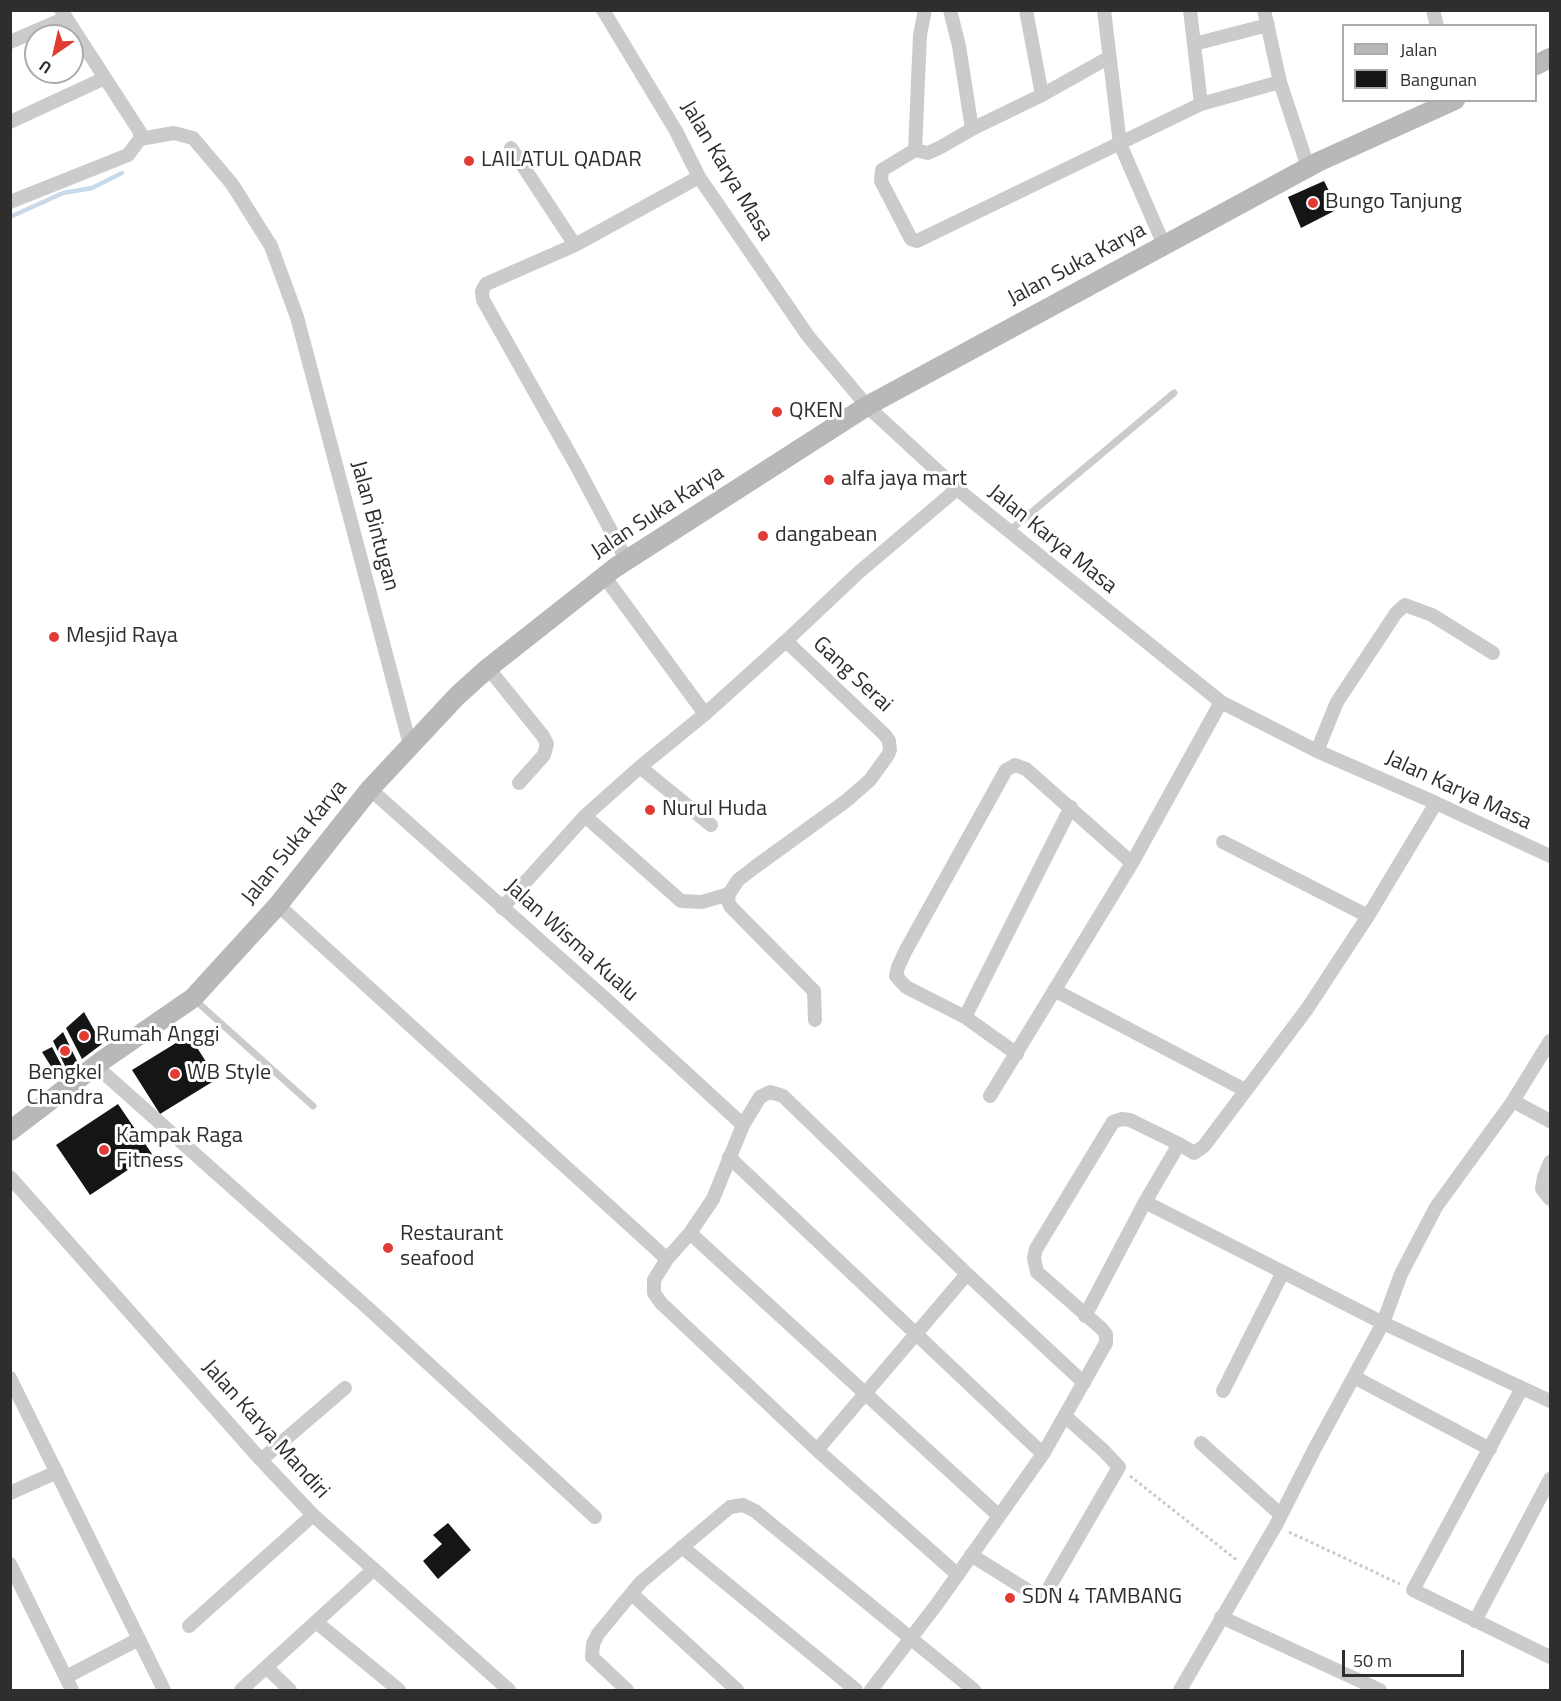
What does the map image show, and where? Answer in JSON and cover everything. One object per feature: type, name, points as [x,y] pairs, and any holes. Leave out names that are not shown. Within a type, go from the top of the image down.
[{"type":"main road","points":[[1537,64],[1551,58]]},
{"type":"main road","name":"Jalan Suka Karya","points":[[11,1128],[193,998],[278,906],[370,789],[458,696],[488,668],[604,576],[867,406],[1308,167],[1452,102]]},
{"type":"street","name":"Jalan Karya Masa","points":[[603,10],[676,130],[699,177],[808,336],[867,406],[957,489],[1221,702],[1317,751],[1551,856]]},
{"type":"street","points":[[915,150],[920,35],[925,10]]},
{"type":"street","points":[[950,10],[959,46],[972,129]]},
{"type":"street","points":[[1026,10],[1042,95]]},
{"type":"street","points":[[1104,10],[1120,144],[1164,245]]},
{"type":"street","points":[[1190,10],[1201,104]]},
{"type":"street","points":[[1264,10],[1280,82],[1308,167]]},
{"type":"street","points":[[10,42],[63,14],[140,132],[140,139],[128,154],[10,202]]},
{"type":"street","points":[[1194,44],[1268,25]]},
{"type":"street","points":[[1108,58],[1042,95],[928,153],[915,150],[882,170],[881,181],[911,238],[917,241],[1201,104],[1280,82]]},
{"type":"street","points":[[10,122],[105,78]]},
{"type":"street","name":"Jalan Bintugan","points":[[140,139],[174,133],[193,138],[232,184],[271,246],[297,317],[411,745]]},
{"type":"street","points":[[512,148],[575,245]]},
{"type":"street","points":[[627,561],[483,300],[482,294],[486,284],[575,245],[699,177]]},
{"type":"street","name":"Gang Serai","points":[[729,894],[738,880],[846,801],[870,780],[890,750],[889,741],[885,735],[786,641],[858,573],[957,489]]},
{"type":"street","points":[[604,576],[705,714]]},
{"type":"street","points":[[1317,751],[1337,702],[1396,613],[1405,605],[1432,615],[1493,652]]},
{"type":"street","points":[[502,908],[585,816],[640,766],[705,714],[786,641]]},
{"type":"street","points":[[488,668],[547,744],[544,755],[519,783]]},
{"type":"street","points":[[990,1096],[1132,863],[1221,702]]},
{"type":"street","points":[[1017,1054],[965,1017],[906,987],[900,982],[896,972],[1006,770],[1015,765],[1026,769],[1132,863]]},
{"type":"street","points":[[640,766],[711,825]]},
{"type":"street","name":"Jalan Wisma Kualu","points":[[370,789],[743,1125]]},
{"type":"street","points":[[871,1690],[958,1575],[1042,1454],[1084,1383],[1107,1338],[1102,1329],[1038,1272],[1034,1258],[1036,1249],[1113,1122],[1122,1119],[1130,1120],[1191,1152],[1201,1149],[1307,1008],[1368,916],[1436,803]]},
{"type":"street","points":[[965,1017],[1071,807]]},
{"type":"street","points":[[585,816],[681,901],[702,902],[729,894],[728,900],[731,907],[814,991],[815,1020]]},
{"type":"street","points":[[1223,842],[1368,916]]},
{"type":"street","points":[[278,906],[667,1259]]},
{"type":"street","points":[[1054,990],[1245,1090]]},
{"type":"street","points":[[1180,1690],[1279,1520],[1383,1323],[1401,1274],[1437,1207],[1513,1101],[1551,1041]]},
{"type":"street","points":[[96,1066],[369,1309],[595,1517]]},
{"type":"street","points":[[958,1575],[817,1450],[657,1298],[654,1280],[667,1259],[690,1233],[713,1199],[743,1125],[760,1097],[770,1092],[783,1096],[1084,1383]]},
{"type":"street","points":[[1513,1101],[1551,1121]]},
{"type":"street","points":[[1085,1316],[1179,1144]]},
{"type":"street","points":[[729,1157],[1042,1454]]},
{"type":"street","points":[[1551,1162],[1544,1177],[1542,1189],[1551,1199]]},
{"type":"street","name":"Jalan Karya Mandiri","points":[[10,1177],[261,1460],[313,1515],[508,1690]]},
{"type":"street","points":[[1146,1202],[1383,1323],[1551,1401]]},
{"type":"street","points":[[690,1233],[999,1515]]},
{"type":"street","points":[[1223,1391],[1283,1272]]},
{"type":"street","points":[[817,1450],[968,1274]]},
{"type":"street","points":[[1354,1377],[1490,1449]]},
{"type":"street","points":[[10,1378],[164,1690]]},
{"type":"street","points":[[261,1460],[345,1388]]},
{"type":"street","points":[[1522,1388],[1413,1590],[1551,1658]]},
{"type":"street","points":[[971,1555],[1035,1595],[1044,1594],[1119,1467],[1065,1416]]},
{"type":"street","points":[[1201,1443],[1279,1520]]},
{"type":"street","points":[[10,1493],[57,1472]]},
{"type":"street","points":[[1475,1621],[1551,1479]]},
{"type":"street","points":[[627,1690],[596,1663],[591,1653],[592,1644],[641,1582],[730,1507],[743,1505],[749,1507],[974,1690]]},
{"type":"street","points":[[189,1626],[313,1515]]},
{"type":"street","points":[[682,1547],[856,1690]]},
{"type":"street","points":[[10,1564],[72,1690]]},
{"type":"street","points":[[241,1690],[256,1685],[266,1667],[374,1569]]},
{"type":"street","points":[[632,1594],[737,1690]]},
{"type":"street","points":[[1221,1617],[1380,1690]]},
{"type":"street","points":[[315,1622],[399,1690]]},
{"type":"street","points":[[66,1677],[139,1639]]},
{"type":"street","points":[[266,1667],[290,1690]]},
{"type":"lane","points":[[1008,532],[1174,393]]},
{"type":"lane","points":[[193,998],[313,1106]]},
{"type":"path","points":[[1119,1467],[1250,1570]]},
{"type":"path","points":[[1279,1520],[1413,1590]]},
{"type":"building","name":"Bungo Tanjung","points":[[1324,181],[1338,209],[1301,228],[1288,197]]},
{"type":"building","name":"Rumah Anggi","points":[[84,1012],[102,1044],[82,1059],[66,1028]]},
{"type":"building","name":"Bengkel Chandra","points":[[63,1032],[77,1061],[67,1070],[53,1041]]},
{"type":"building","name":"WB Style","points":[[189,1035],[217,1079],[160,1114],[132,1070]]},
{"type":"building","points":[[52,1047],[64,1070],[57,1076],[42,1052]]},
{"type":"building","name":"Kampak Raga Fitness","points":[[118,1104],[152,1154],[90,1195],[56,1145]]},
{"type":"building","points":[[448,1523],[471,1550],[438,1579],[423,1561],[442,1544],[433,1535]]},
{"type":"waterway","points":[[10,217],[63,193],[92,188],[122,173]]},
{"type":"place","name":"LAILATUL QADAR","points":[[469,161]]},
{"type":"place","name":"Bungo Tanjung","points":[[1313,203]]},
{"type":"place","name":"QKEN","points":[[777,412]]},
{"type":"place","name":"alfa jaya mart","points":[[829,480]]},
{"type":"place","name":"dangabean","points":[[763,536]]},
{"type":"place","name":"Mesjid Raya","points":[[54,637]]},
{"type":"place","name":"Nurul Huda","points":[[650,810]]},
{"type":"place","name":"Rumah Anggi","points":[[84,1036]]},
{"type":"place","name":"Bengkel Chandra","points":[[65,1051]]},
{"type":"place","name":"WB Style","points":[[175,1074]]},
{"type":"place","name":"Kampak Raga Fitness","points":[[104,1150]]},
{"type":"place","name":"Restaurant seafood","points":[[388,1248]]},
{"type":"place","name":"SDN 4 TAMBANG","points":[[1010,1598]]}]
